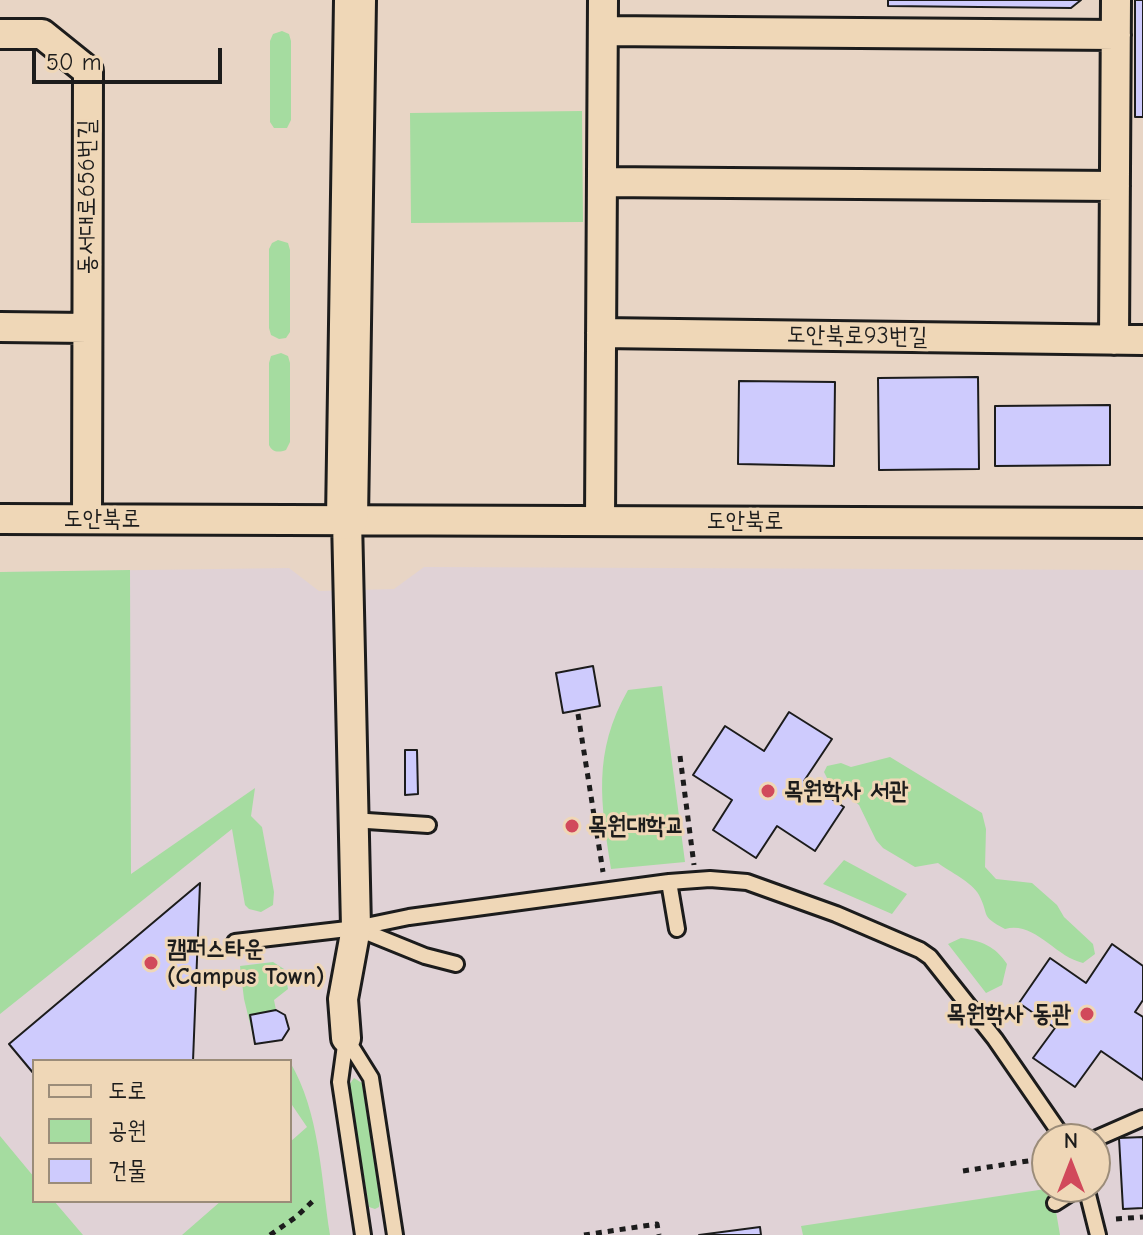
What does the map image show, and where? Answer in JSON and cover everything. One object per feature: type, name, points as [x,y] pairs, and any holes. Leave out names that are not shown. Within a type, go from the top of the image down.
[{"type":"street","points":[[346,1038],[343,999],[356,928],[347,519],[355,0]]},
{"type":"street","points":[[600,520],[603,0]]},
{"type":"street","points":[[1114,340],[1116,0]]},
{"type":"street","points":[[603,31],[1116,35]]},
{"type":"street","name":"동서대로656번길","points":[[0,34],[42,34],[88,71],[87,519]]},
{"type":"street","points":[[602,182],[1115,186]]},
{"type":"street","points":[[0,327],[87,328]]},
{"type":"street","name":"도안북로93번길","points":[[601,333],[1143,340]]},
{"type":"street","name":"도안북로","points":[[0,519],[1143,523]]},
{"type":"lane","points":[[352,820],[428,825]]},
{"type":"lane","points":[[235,942],[356,928],[409,917],[669,882],[710,879],[747,882],[836,914],[930,957],[995,1039],[1053,1123]]},
{"type":"lane","points":[[669,882],[677,929]]},
{"type":"lane","points":[[356,928],[425,956],[456,964]]},
{"type":"lane","points":[[346,1038],[340,1082],[363,1235]]},
{"type":"lane","points":[[346,1038],[371,1078],[395,1235]]},
{"type":"lane","points":[[1111,1132],[1143,1118]]},
{"type":"lane","points":[[1088,1203],[1098,1235]]},
{"type":"path","points":[[578,714],[604,877]]},
{"type":"path","points":[[680,756],[694,866]]},
{"type":"path","points":[[963,1171],[1031,1160]]},
{"type":"path","points":[[270,1235],[315,1199]]},
{"type":"path","points":[[1116,1219],[1143,1217]]},
{"type":"path","points":[[584,1235],[657,1224],[659,1235]]},
{"type":"shaded area","name":"목원대학교","points":[[424,567],[1143,570],[1143,1235],[0,1235],[0,572],[289,568],[319,591],[394,589]]},
{"type":"green space","points":[[282,31],[289,34],[291,41],[291,120],[287,128],[274,128],[270,122],[270,41],[273,34]]},
{"type":"green space","points":[[582,111],[583,222],[411,223],[410,113]]},
{"type":"green space","points":[[278,240],[288,243],[290,250],[290,332],[286,338],[279,339],[271,335],[269,328],[269,249]]},
{"type":"green space","points":[[281,353],[288,356],[290,363],[290,442],[286,450],[278,452],[269,445],[269,363],[271,356]]},
{"type":"green space","points":[[130,570],[131,874],[255,788],[251,816],[262,827],[274,892],[273,905],[261,912],[245,905],[232,829],[0,1014],[0,572]]},
{"type":"green space","points":[[662,686],[685,862],[611,869],[602,800],[604,757],[609,735],[628,690]]},
{"type":"green space","points":[[890,757],[982,813],[986,829],[985,867],[996,879],[1032,883],[1093,944],[1095,954],[1083,963],[1026,930],[1005,929],[988,918],[976,890],[938,863],[915,867],[883,848],[859,805],[828,780],[824,772],[827,766],[841,763],[851,767]]},
{"type":"green space","points":[[844,860],[907,894],[892,914],[823,884]]},
{"type":"green space","points":[[961,938],[987,945],[998,953],[1007,964],[1002,985],[986,993],[948,944]]},
{"type":"green space","points":[[273,962],[284,969],[288,989],[274,1000],[276,1010],[250,1015],[255,1044],[240,966]]},
{"type":"green space","points":[[292,1066],[308,1103],[313,1124],[330,1235],[182,1235],[219,1203],[292,1203],[292,1140],[307,1127],[292,1105]]},
{"type":"green space","points":[[354,1078],[362,1083],[380,1200],[379,1207],[375,1209],[369,1207],[349,1085]]},
{"type":"green space","points":[[0,1136],[32,1175],[32,1203],[56,1203],[83,1235],[0,1235]]},
{"type":"green space","points":[[1031,1191],[1031,1203],[1055,1203],[1060,1235],[803,1235],[801,1226]]},
{"type":"building","points":[[888,0],[1081,0],[1071,8],[888,6]]},
{"type":"building","points":[[1135,0],[1143,0],[1143,117],[1135,117]]},
{"type":"building","points":[[978,377],[979,469],[879,470],[878,378]]},
{"type":"building","points":[[739,381],[835,382],[834,466],[738,464]]},
{"type":"building","points":[[1110,405],[1110,465],[995,466],[995,406]]},
{"type":"building","points":[[593,666],[600,706],[563,713],[556,673]]},
{"type":"building","name":"목원학사 서관","points":[[789,712],[832,739],[804,781],[844,807],[815,851],[777,826],[756,858],[713,830],[732,800],[693,775],[725,726],[764,751]]},
{"type":"building","points":[[405,750],[417,750],[418,794],[405,795]]},
{"type":"building","name":"캠퍼스타운 (Campus Town)","points":[[200,883],[193,1059],[32,1059],[32,1072],[9,1044]]},
{"type":"building","name":"목원학사 동관","points":[[1112,944],[1143,966],[1143,1000],[1135,1012],[1143,1017],[1143,1080],[1101,1051],[1075,1087],[1033,1058],[1055,1028],[1019,1003],[1050,958],[1086,983]]},
{"type":"building","points":[[276,1010],[285,1015],[289,1029],[282,1040],[255,1044],[250,1015]]},
{"type":"building","points":[[1143,1137],[1143,1208],[1123,1209],[1119,1138]]},
{"type":"building","points":[[760,1227],[761,1235],[699,1235]]},
{"type":"place","name":"목원학사 서관","points":[[768,791]]},
{"type":"place","name":"목원대학교","points":[[572,826]]},
{"type":"place","name":"캠퍼스타운 (Campus Town)","points":[[151,963]]},
{"type":"place","name":"목원학사 동관","points":[[1087,1014]]}]
